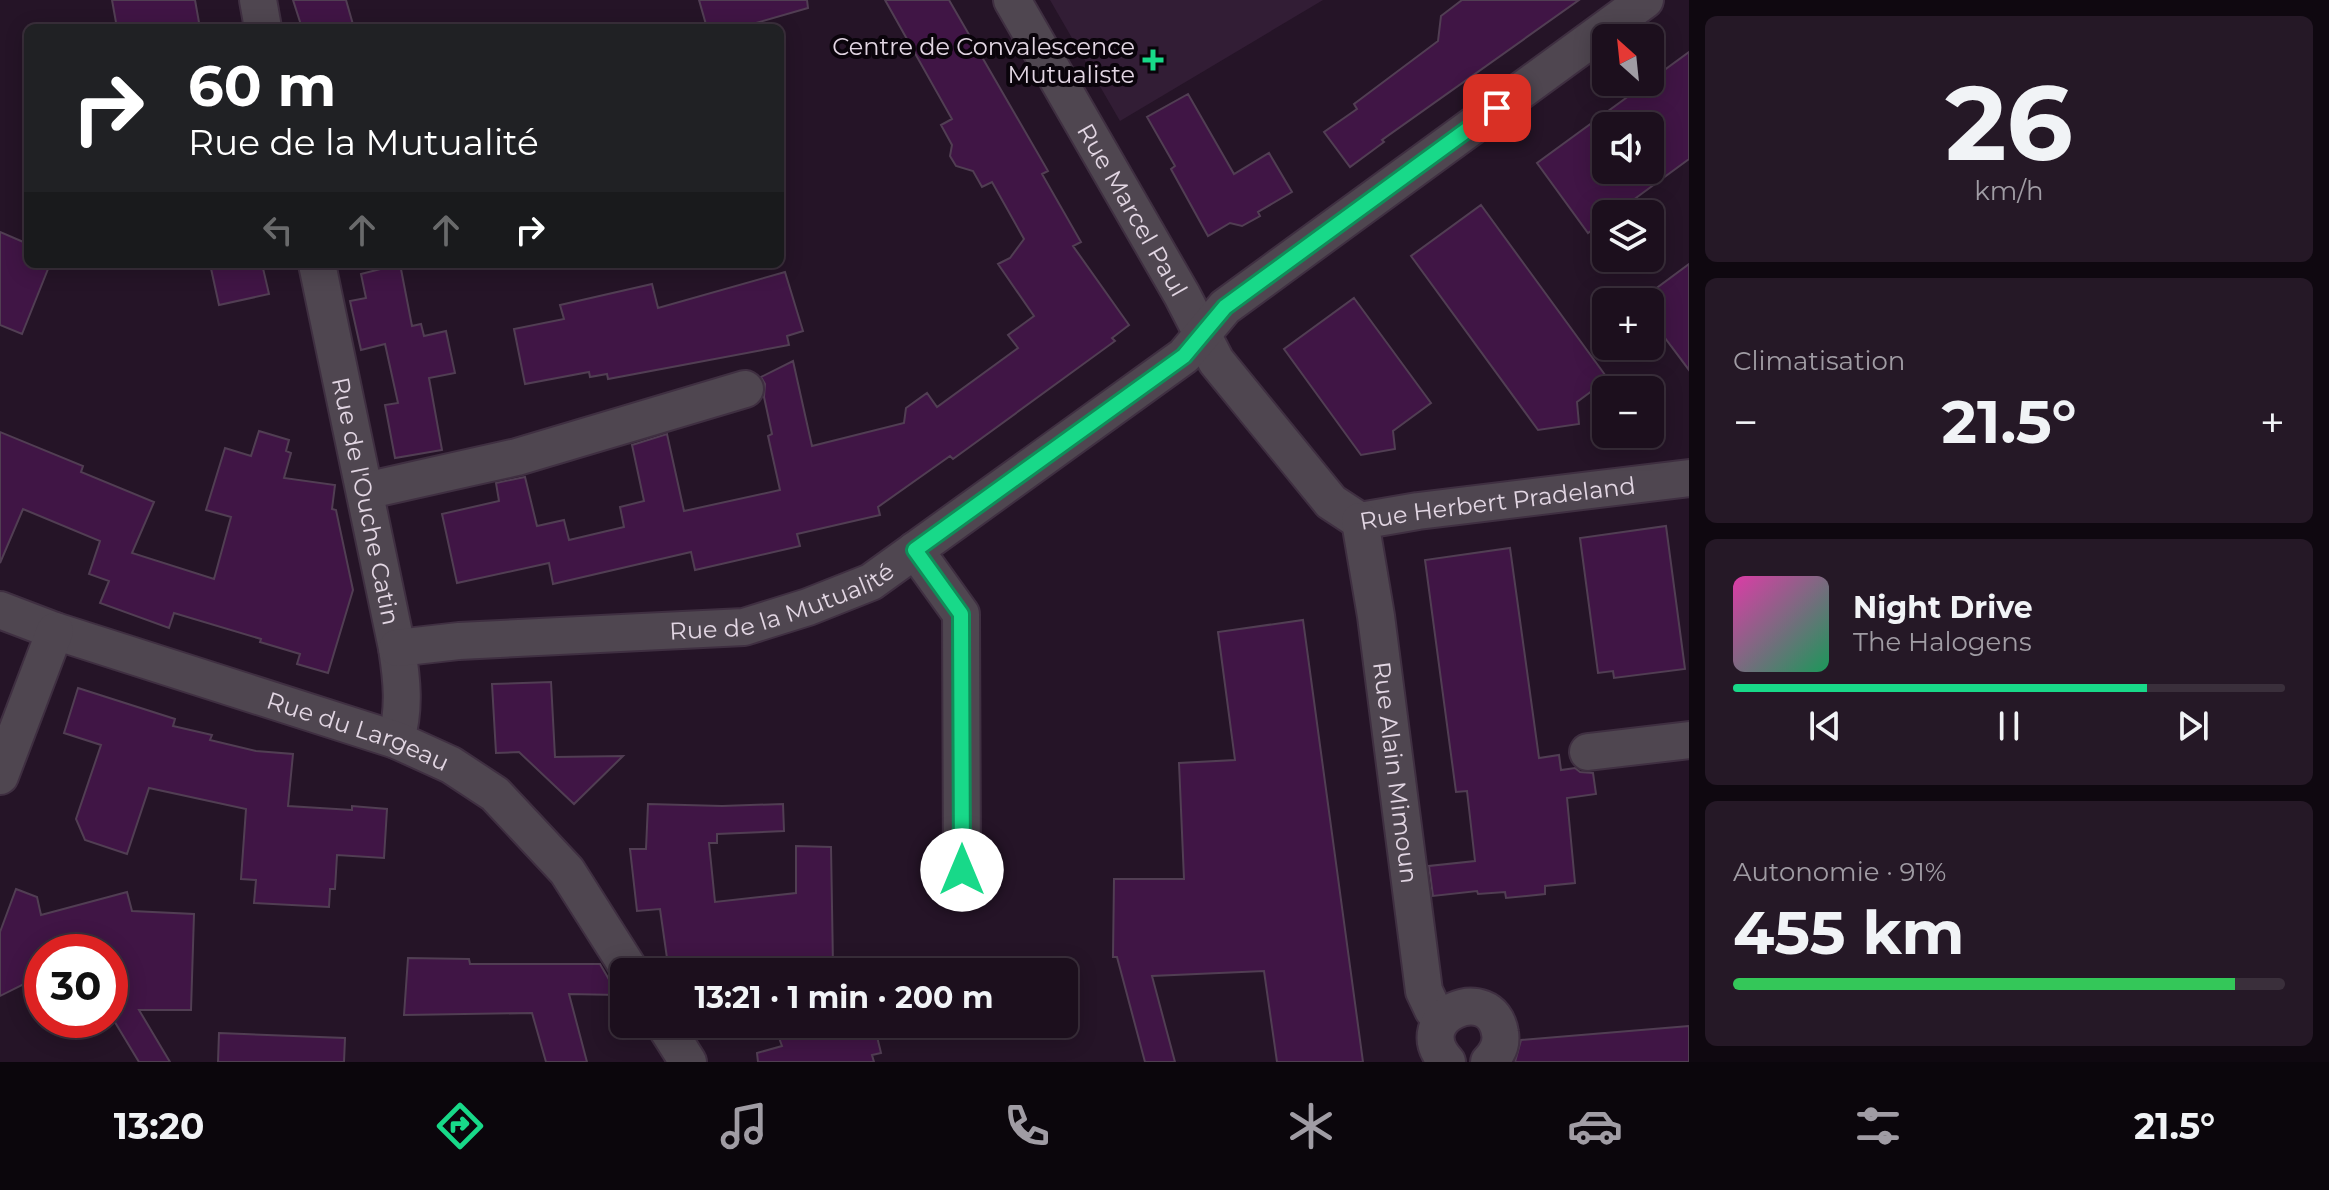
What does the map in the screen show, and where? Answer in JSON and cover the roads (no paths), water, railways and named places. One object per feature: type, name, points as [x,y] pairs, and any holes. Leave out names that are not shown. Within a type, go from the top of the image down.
[{"type":"street","points":[[258,0],[262,24]]},
{"type":"street","name":"Rue Marcel Paul","points":[[1012,0],[1203,337]]},
{"type":"street","name":"Rue de la Mutualité","points":[[397,648],[459,641],[744,627],[808,607],[871,582],[1184,356],[1225,307],[1645,0]]},
{"type":"street","name":"Rue de l'Ouche Catin","points":[[318,268],[397,648],[402,719],[396,740]]},
{"type":"street","name":"Rue Herbert Pradeland","points":[[1203,337],[1216,361],[1331,502],[1360,521],[1433,509],[1689,478]]},
{"type":"street","points":[[365,491],[517,457],[745,389]]},
{"type":"street","name":"Rue Alain Mimoun","points":[[1360,521],[1376,616],[1424,991],[1433,1010],[1442,1019]]},
{"type":"street","points":[[915,550],[961,614],[962,870]]},
{"type":"street","name":"Rue du Largeau","points":[[0,610],[55,631],[396,740],[451,765],[495,794],[567,871],[622,958]]},
{"type":"street","points":[[0,776],[55,631]]},
{"type":"street","points":[[1588,752],[1689,740]]},
{"type":"street","points":[[1447,1062],[1436,1043],[1437,1030],[1451,1010],[1463,1006],[1476,1007],[1496,1021],[1500,1046],[1489,1062]]},
{"type":"street","points":[[673,1038],[688,1062]]},
{"type":"place","name":"Centre de Convalescence Mutualiste","points":[[1153,60]]}]
